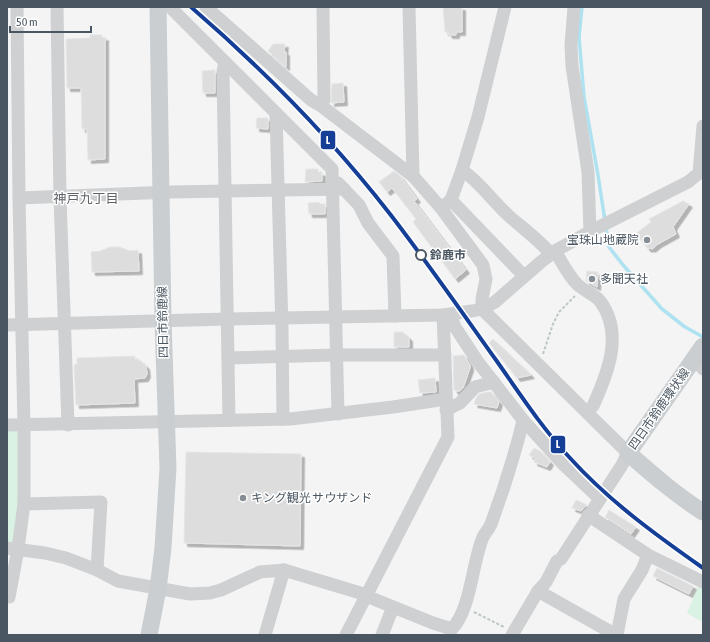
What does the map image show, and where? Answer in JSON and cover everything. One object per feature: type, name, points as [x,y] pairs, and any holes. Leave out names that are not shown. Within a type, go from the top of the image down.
[{"type":"main road","name":"四日市鈴鹿線","points":[[149,635],[158,589],[168,490],[160,192],[158,7]]},
{"type":"main road","name":"四日市鈴鹿環状線","points":[[700,357],[628,453],[661,482],[684,500],[703,512]]},
{"type":"street","points":[[7,597],[9,597],[12,549],[24,504],[24,426],[19,198],[13,165],[17,7]]},
{"type":"street","points":[[57,7],[60,197],[68,425]]},
{"type":"street","points":[[170,7],[332,169],[337,185],[335,317],[338,414]]},
{"type":"street","points":[[206,7],[311,100],[320,105],[413,176],[446,204],[524,276]]},
{"type":"street","points":[[320,105],[324,100],[323,7]]},
{"type":"street","points":[[409,7],[413,176]]},
{"type":"street","points":[[446,204],[462,170],[478,117],[505,7]]},
{"type":"street","points":[[574,7],[571,45],[572,66],[588,172],[593,231]]},
{"type":"street","points":[[225,62],[223,72],[229,420]]},
{"type":"street","points":[[276,113],[282,318],[283,419]]},
{"type":"street","points":[[7,325],[447,315],[482,308],[495,302],[553,252],[701,175],[703,126]]},
{"type":"street","points":[[462,170],[473,178],[509,216],[553,252],[578,285],[599,300],[607,314],[613,339],[610,365],[593,406]]},
{"type":"street","points":[[19,198],[279,189],[337,185],[359,205],[368,223],[393,256],[395,316]]},
{"type":"street","points":[[446,204],[483,265],[486,279],[482,299],[482,308],[628,453],[622,465],[588,515],[561,559],[558,561],[546,582],[538,591],[513,633]]},
{"type":"street","points":[[346,635],[448,437],[445,355],[447,315]]},
{"type":"street","points":[[447,315],[478,362],[523,420],[549,450],[600,499]]},
{"type":"street","points":[[228,358],[336,355],[445,355]]},
{"type":"street","points":[[7,425],[24,426],[283,419],[460,403],[475,387],[494,382]]},
{"type":"street","points":[[12,549],[66,558],[97,570],[118,581],[190,594],[210,593],[221,590],[260,572],[284,570],[367,595],[393,607],[452,629],[456,624],[463,607],[483,537],[493,519],[512,461],[523,420]]},
{"type":"street","points":[[24,504],[102,502],[97,570]]},
{"type":"street","points":[[588,515],[648,555],[703,582]]},
{"type":"street","points":[[538,591],[616,635],[624,599],[642,570],[648,555]]},
{"type":"street","points":[[265,635],[284,570]]},
{"type":"street","points":[[382,635],[393,607]]},
{"type":"path","points":[[543,355],[553,324],[559,312],[583,288]]},
{"type":"path","points":[[463,607],[513,633]]},
{"type":"green space","points":[[7,429],[15,429],[21,433],[19,492],[15,542],[7,543]]},
{"type":"green space","points":[[699,584],[703,585],[702,622],[687,613]]},
{"type":"building","points":[[443,7],[462,7],[462,32],[456,32],[456,35],[449,35],[448,32],[445,32]]},
{"type":"building","points":[[90,35],[102,35],[102,38],[105,37],[105,159],[88,160],[87,129],[82,129],[81,88],[67,88],[66,39],[90,38]]},
{"type":"building","points":[[273,44],[285,44],[284,52],[286,52],[286,67],[268,51]]},
{"type":"building","points":[[215,70],[215,93],[203,93],[202,71]]},
{"type":"building","points":[[343,83],[344,102],[331,103],[332,84]]},
{"type":"building","points":[[257,118],[268,118],[268,129],[256,128]]},
{"type":"building","points":[[306,169],[318,169],[318,172],[322,173],[322,181],[305,182]]},
{"type":"building","points":[[394,171],[400,176],[417,199],[414,201],[466,270],[455,279],[413,222],[416,219],[392,188],[387,192],[379,182]]},
{"type":"building","points":[[683,201],[689,204],[673,227],[676,234],[652,249],[648,249],[637,235],[638,232],[651,222],[649,219]]},
{"type":"building","points":[[319,202],[320,204],[325,204],[325,214],[309,214],[308,203]]},
{"type":"building","points":[[110,247],[120,247],[130,251],[138,250],[139,271],[92,272],[91,252],[100,251]]},
{"type":"building","name":"多聞天社","points":[[587,271],[598,272],[597,287],[586,281]]},
{"type":"building","points":[[394,332],[403,332],[409,338],[409,347],[394,347]]},
{"type":"building","points":[[493,339],[531,375],[517,378],[489,343]]},
{"type":"building","points":[[464,355],[470,365],[470,368],[463,388],[460,391],[456,391],[454,390],[453,356]]},
{"type":"building","points":[[135,356],[135,359],[141,361],[146,366],[147,374],[145,378],[134,379],[135,403],[76,405],[74,365],[77,364],[77,358]]},
{"type":"building","points":[[435,378],[436,392],[420,393],[418,380]]},
{"type":"building","points":[[491,392],[499,402],[497,408],[474,404],[479,394]]},
{"type":"building","points":[[534,448],[540,451],[550,462],[547,467],[534,462],[535,458],[529,455]]},
{"type":"building","name":"キング観光 サウザンド","points":[[186,452],[301,454],[300,546],[184,543]]},
{"type":"building","points":[[576,500],[587,505],[581,511],[572,508]]},
{"type":"building","points":[[609,510],[636,527],[631,534],[605,517]]},
{"type":"building","points":[[657,568],[693,586],[689,594],[653,576]]},
{"type":"waterway","points":[[582,7],[579,37],[584,97],[609,247],[662,309],[685,327],[703,337]]},
{"type":"transit line","name":"L","points":[[191,7],[245,55],[296,106],[368,186],[431,268],[541,423],[570,458],[617,503],[703,568]]},
{"type":"place","name":"宝珠山地蔵院","points":[[647,240]]},
{"type":"place","name":"鈴鹿市","points":[[421,255]]},
{"type":"place","name":"多聞天社","points":[[592,279]]},
{"type":"place","name":"キング観光 サウザンド","points":[[243,498]]},
{"type":"district","name":"神戸九丁目","points":[[86,198]]}]
